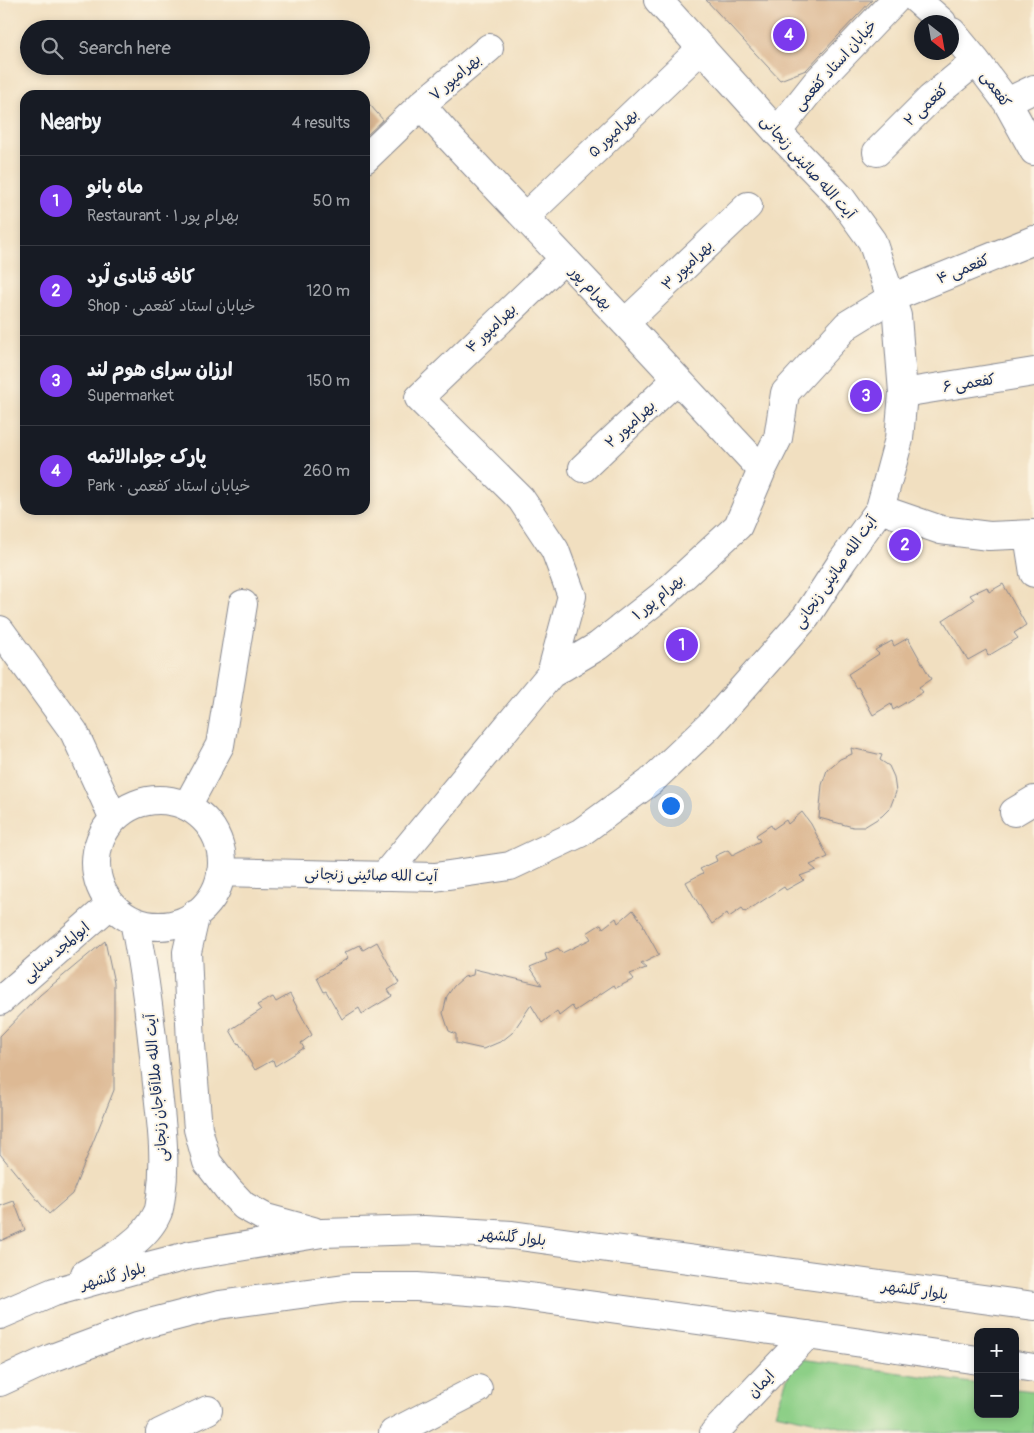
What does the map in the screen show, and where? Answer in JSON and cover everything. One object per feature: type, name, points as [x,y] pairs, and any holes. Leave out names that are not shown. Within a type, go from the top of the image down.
[{"type":"main road","name":"آیت الله صائینی زنجانی","points":[[222,872],[435,877],[510,866],[580,833],[650,782],[710,725],[806,616],[880,509],[899,439],[903,393],[897,316],[872,241],[841,198],[777,132],[658,0]]},
{"type":"main road","name":"خیابان استاد کفعمی","points":[[777,132],[816,83],[895,0]]},
{"type":"main road","points":[[917,0],[934,15]]},
{"type":"main road","name":"کفعمی","points":[[959,40],[1007,102],[1034,151]]},
{"type":"main road","name":"بهرامپور ۷","points":[[370,154],[421,106],[489,48]]},
{"type":"main road","name":"بهرامپور ۵","points":[[525,217],[702,48]]},
{"type":"main road","name":"کفعمی ۲","points":[[877,152],[931,98],[976,61]]},
{"type":"main road","points":[[1007,102],[1034,88]]},
{"type":"main road","name":"بهرام پور","points":[[421,106],[762,470]]},
{"type":"main road","name":"بهرامپور ۳","points":[[625,323],[748,206]]},
{"type":"main road","name":"کفعمی ۴","points":[[891,298],[1034,240]]},
{"type":"main road","name":"بهرامپور ۴","points":[[551,674],[572,596],[555,550],[522,499],[420,398],[564,259]]},
{"type":"main road","name":"بهرام پور ۱","points":[[384,876],[551,674],[598,646],[664,594],[738,526],[778,438],[785,393],[847,325],[891,298]]},
{"type":"main road","name":"کفعمی ۶","points":[[903,393],[1034,372]]},
{"type":"main road","name":"بهرامپور ۲","points":[[583,468],[677,380]]},
{"type":"main road","points":[[880,509],[940,530],[989,536],[1031,534],[1034,573]]},
{"type":"main road","points":[[187,806],[220,745],[243,604]]},
{"type":"main road","points":[[0,630],[74,732],[114,819]]},
{"type":"main road","points":[[162,799],[187,806],[211,826],[218,840],[222,856],[222,872],[217,888],[208,902],[196,913],[182,921],[166,925],[150,925],[134,921],[122,914],[112,904],[103,892],[98,877],[96,861],[98,846],[104,831],[114,819],[136,804],[162,799]]},
{"type":"main road","name":"ابوالمجد سنایی","points":[[0,1001],[112,904]]},
{"type":"main road","points":[[196,913],[187,952],[191,1045],[198,1129],[207,1162],[244,1206],[266,1218],[322,1233]]},
{"type":"main road","name":"آیت الله ملاآقاجان زنجانی","points":[[54,1292],[112,1258],[138,1238],[150,1226],[158,1213],[163,1182],[164,1148],[142,958],[134,921]]},
{"type":"main road","name":"بلوار گلشهر","points":[[0,1315],[54,1292],[192,1256],[322,1233],[424,1230],[512,1235],[1034,1306]]},
{"type":"main road","points":[[0,1382],[52,1358],[138,1326],[219,1305],[352,1288],[417,1287],[508,1294],[974,1359]]},
{"type":"main road","name":"ایمان","points":[[714,1433],[807,1335]]},
{"type":"main road","points":[[1019,1366],[1034,1368]]},
{"type":"main road","points":[[393,1433],[478,1389]]},
{"type":"main road","points":[[160,1433],[208,1410]]},
{"type":"green space","points":[[794,1358],[974,1383],[974,1418],[1019,1418],[1019,1389],[1034,1391],[1034,1433],[868,1433],[775,1413]]},
{"type":"building","points":[[706,0],[872,0],[806,70],[780,80]]},
{"type":"building","points":[[370,105],[383,120],[370,132]]},
{"type":"building","points":[[1003,584],[1026,625],[1014,633],[1018,638],[988,656],[986,650],[968,660],[943,620],[974,600],[970,595],[987,587],[989,592]]},
{"type":"building","points":[[908,638],[931,679],[919,687],[923,692],[893,710],[891,704],[873,715],[858,687],[856,688],[848,674],[879,654],[875,650],[892,641],[894,646]]},
{"type":"building","points":[[851,748],[882,755],[880,760],[889,766],[894,777],[896,792],[890,808],[882,816],[864,827],[853,827],[819,818],[822,785],[827,770],[840,759],[852,754]]},
{"type":"building","points":[[802,812],[811,824],[828,857],[810,865],[816,870],[800,876],[804,880],[786,890],[784,887],[745,912],[742,908],[729,917],[727,913],[712,924],[686,882],[703,873],[700,869],[717,861],[715,856],[728,850],[732,855],[760,841],[756,835],[771,825],[773,829],[786,820],[788,824]]},
{"type":"building","points":[[633,910],[644,925],[659,955],[641,964],[646,968],[630,974],[634,979],[616,988],[614,985],[575,1011],[572,1006],[559,1016],[557,1011],[542,1023],[531,1005],[512,1033],[502,1041],[483,1049],[456,1043],[456,1034],[449,1031],[443,1013],[447,996],[464,977],[473,975],[474,969],[542,985],[530,967],[547,960],[545,954],[558,948],[562,953],[591,939],[587,933],[601,924],[603,928],[616,918],[618,923]]},
{"type":"building","points":[[105,941],[114,983],[114,1090],[72,1194],[49,1214],[0,1154],[0,1036],[40,995]]},
{"type":"building","points":[[377,942],[399,983],[388,990],[392,996],[362,1014],[359,1008],[342,1019],[317,978],[348,958],[344,953],[360,945],[363,950]]},
{"type":"building","points":[[290,994],[312,1035],[301,1043],[304,1048],[275,1066],[273,1060],[255,1070],[230,1030],[261,1010],[257,1005],[273,997],[276,1002]]},
{"type":"building","points":[[14,1201],[25,1230],[0,1241],[0,1206]]},
{"type":"place","name":"پارک جوادالائمه","points":[[789,35]]},
{"type":"place","name":"ارزان سرای هوم لند","points":[[866,396]]},
{"type":"place","name":"کافه قنادی لٌرد","points":[[905,545]]},
{"type":"place","name":"ماه بانو","points":[[682,645]]}]
